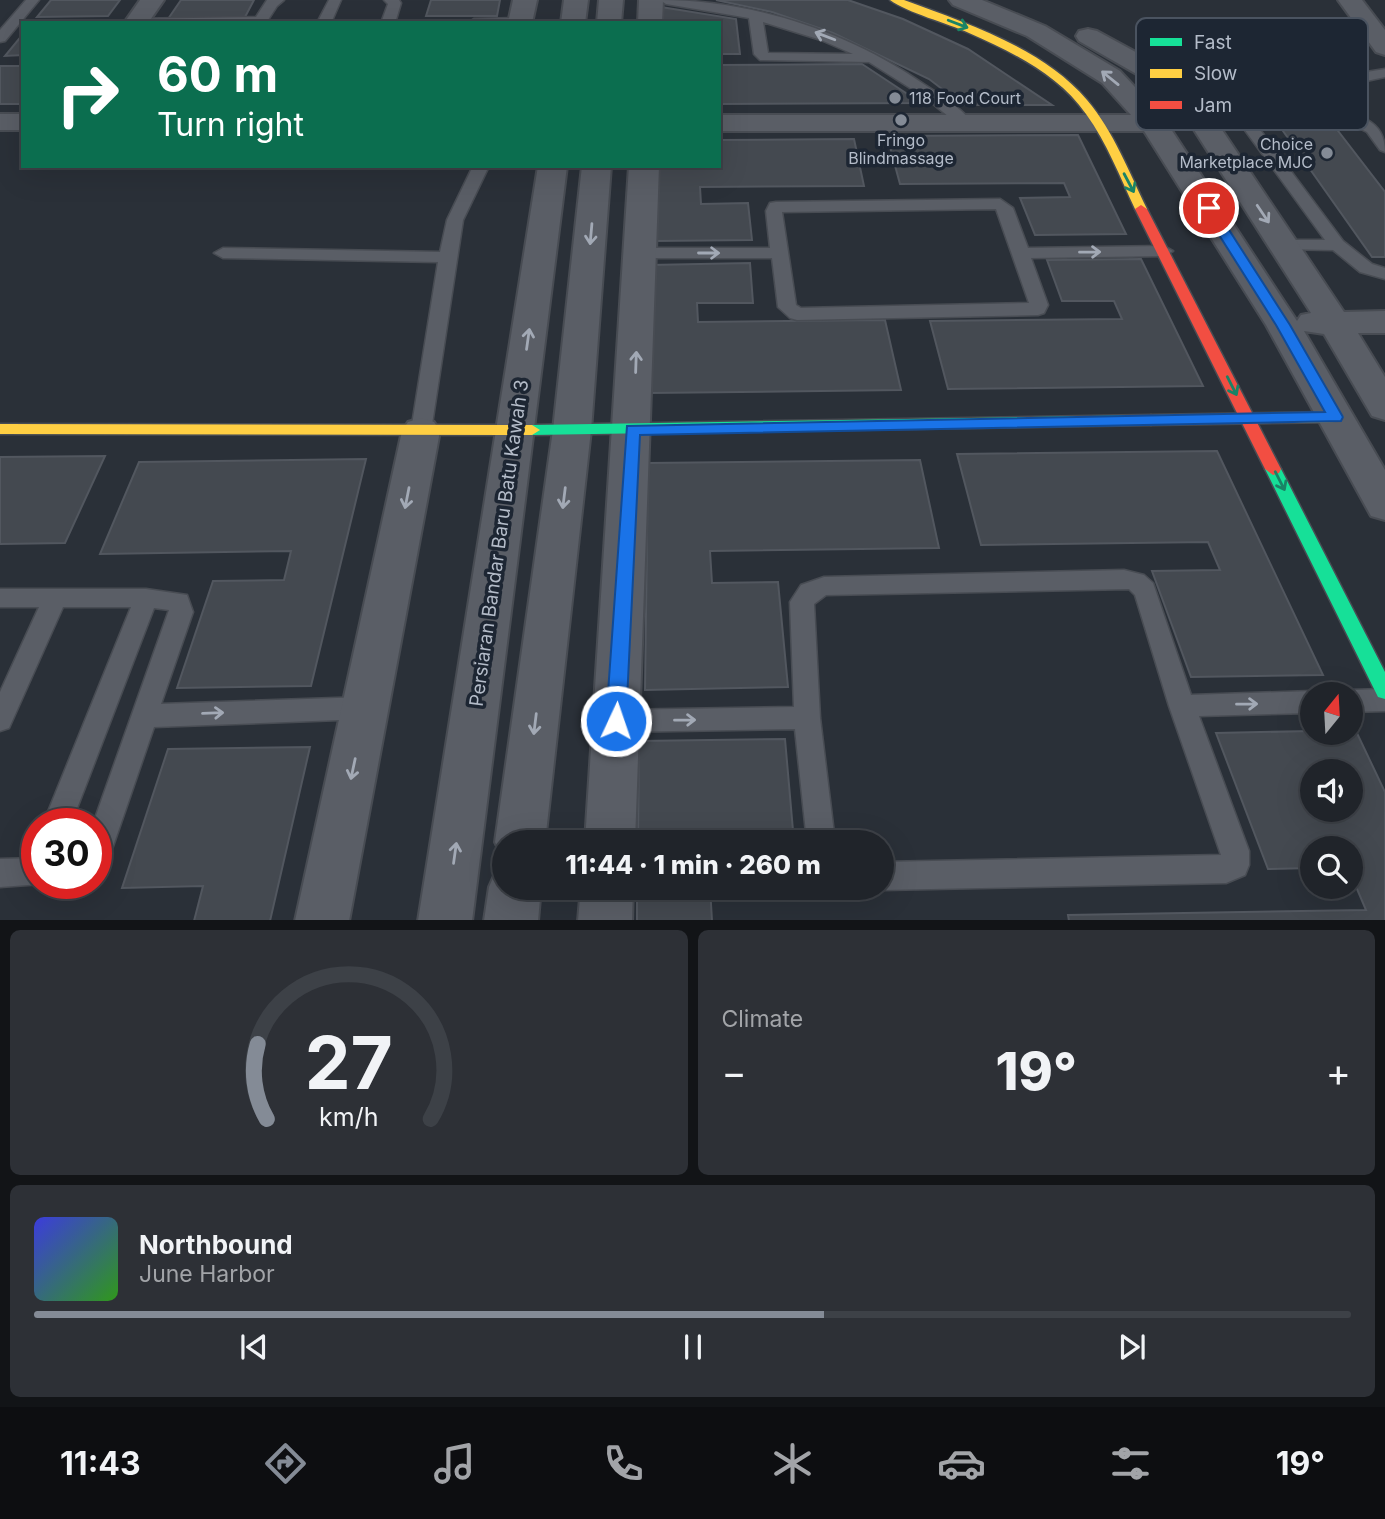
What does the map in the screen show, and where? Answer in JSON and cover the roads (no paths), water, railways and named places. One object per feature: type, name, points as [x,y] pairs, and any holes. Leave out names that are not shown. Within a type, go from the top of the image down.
[{"type":"street","points":[[137,21],[152,0]]},
{"type":"street","points":[[520,21],[525,0]]},
{"type":"street","points":[[573,21],[576,0]]},
{"type":"street","points":[[609,21],[611,0]]},
{"type":"street","points":[[650,21],[651,0]]},
{"type":"street","points":[[895,0],[970,29],[1025,60],[1074,93],[1097,122],[1385,691]]},
{"type":"street","points":[[961,0],[1036,31],[1111,78],[1136,104]]},
{"type":"street","points":[[1014,0],[1068,24],[1136,63]]},
{"type":"street","points":[[1350,0],[1363,18]]},
{"type":"street","points":[[1368,24],[1385,47]]},
{"type":"street","points":[[0,122],[21,122]]},
{"type":"street","points":[[721,122],[1136,122]]},
{"type":"street","points":[[1158,130],[1283,325],[1385,505]]},
{"type":"street","points":[[1208,130],[1334,322],[1370,357],[1385,407]]},
{"type":"street","name":"Persiaran Bandar Baru Batu Kawah 3","points":[[445,920],[553,168]]},
{"type":"street","points":[[522,830],[572,430],[597,168]]},
{"type":"street","points":[[611,830],[633,430],[644,168]]},
{"type":"street","points":[[1283,325],[1385,322]]},
{"type":"street","points":[[1302,358],[1370,357]]},
{"type":"street","points":[[0,429],[633,430],[1336,417]]},
{"type":"street","points":[[322,920],[421,431]]},
{"type":"street","points":[[510,920],[513,900]]},
{"type":"street","points":[[605,920],[606,900]]},
{"type":"lane","points":[[0,38],[17,24],[33,0]]},
{"type":"lane","points":[[261,21],[272,3],[278,0]]},
{"type":"lane","points":[[325,21],[335,0]]},
{"type":"lane","points":[[389,21],[395,3],[390,0]]},
{"type":"lane","points":[[666,0],[755,15],[821,34],[876,58],[916,81],[965,122]]},
{"type":"lane","points":[[755,15],[761,54],[765,57],[876,58]]},
{"type":"lane","points":[[1368,127],[1385,147]]},
{"type":"lane","points":[[1253,130],[1337,245],[1366,268],[1385,274]]},
{"type":"lane","points":[[421,431],[455,220],[480,168]]},
{"type":"lane","points":[[1000,204],[1022,253],[1039,305],[1034,311],[797,314],[787,307],[780,253],[774,211],[776,207],[1000,204]]},
{"type":"lane","points":[[1283,245],[1337,245]]},
{"type":"lane","points":[[1022,253],[1164,251]]},
{"type":"lane","points":[[223,253],[448,257]]},
{"type":"lane","points":[[640,253],[780,253]]},
{"type":"lane","points":[[820,830],[807,718],[802,601],[809,592],[824,586],[921,582],[1074,579],[1136,581],[1145,590],[1182,706],[1236,851],[1236,865],[1226,869],[894,877]]},
{"type":"lane","points":[[0,598],[146,598],[179,602],[181,612],[112,810]]},
{"type":"lane","points":[[0,720],[55,598]]},
{"type":"lane","points":[[63,808],[146,598]]},
{"type":"lane","points":[[1363,701],[1385,700]]},
{"type":"lane","points":[[1182,706],[1300,702]]},
{"type":"lane","points":[[145,716],[366,708]]},
{"type":"lane","points":[[616,721],[807,718]]},
{"type":"lane","points":[[0,873],[21,872]]},
{"type":"place","name":"118 Food Court","points":[[895,98]]},
{"type":"place","name":"Fringo Blindmassage","points":[[901,120]]},
{"type":"place","name":"Choice Marketplace MJC","points":[[1327,153]]}]
